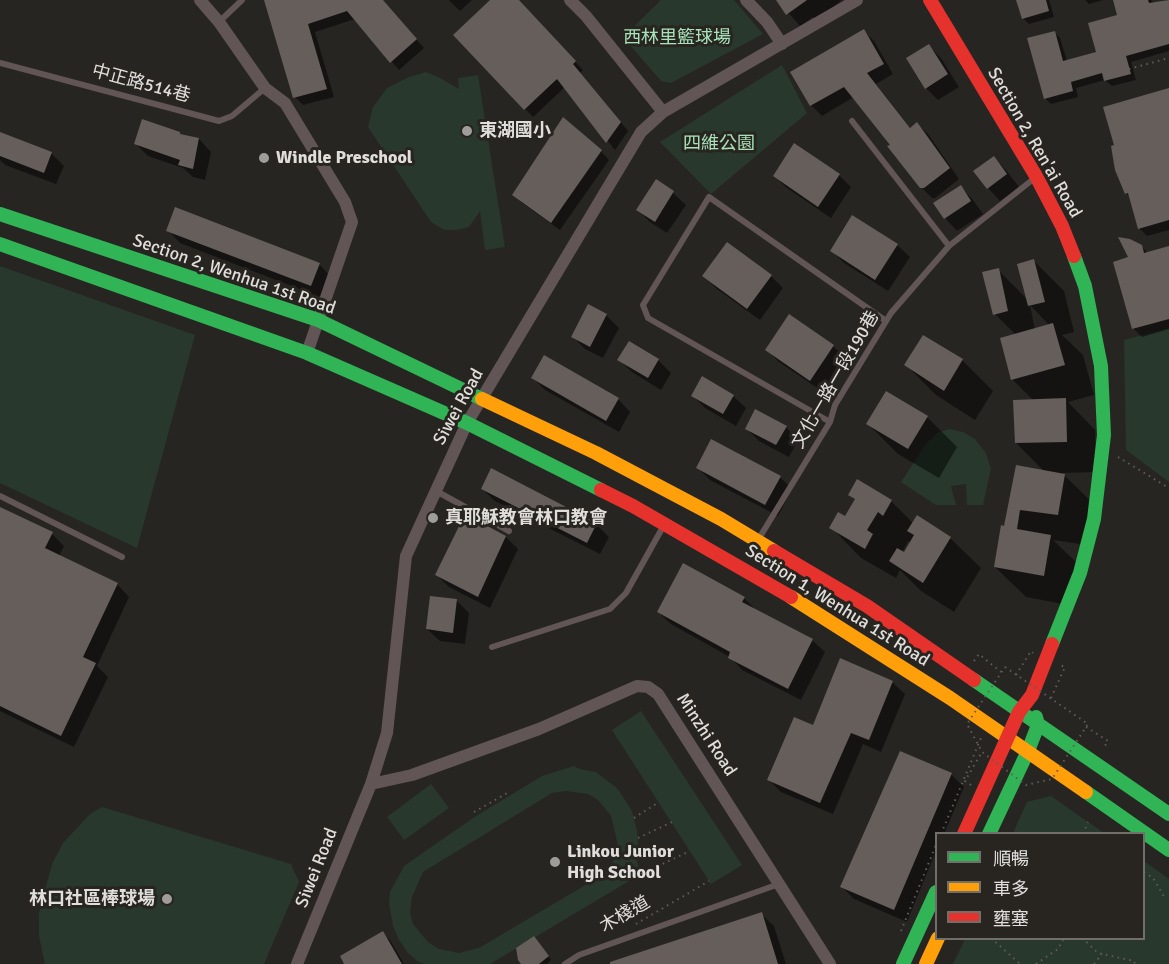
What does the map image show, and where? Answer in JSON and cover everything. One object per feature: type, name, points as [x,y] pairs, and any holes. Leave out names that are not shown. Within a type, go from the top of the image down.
[{"type":"main road","name":"Section 2, Ren'ai Road","points":[[930,0],[1036,176],[1062,226],[1085,286],[1101,366],[1103,397],[1101,478],[1094,519],[1080,573],[1032,696],[1019,712],[965,832]]},
{"type":"main road","name":"Section 2, Wenhua 1st Road","points":[[0,214],[318,320],[483,398]]},
{"type":"main road","points":[[0,244],[307,353],[467,423]]},
{"type":"main road","name":"Section 1, Wenhua 1st Road","points":[[483,398],[596,453],[758,540],[867,606],[1169,814]]},
{"type":"main road","name":"Section 1, Wenhua 1st Road","points":[[467,423],[633,506],[794,598],[950,698],[1143,832]]},
{"type":"main road","points":[[990,832],[1038,725],[1032,696]]},
{"type":"main road","name":"Section 1, Wenhua 1st Road","points":[[1145,833],[1169,850]]},
{"type":"main road","points":[[903,964],[935,894]]},
{"type":"main road","points":[[926,964],[938,940]]},
{"type":"street","points":[[200,0],[219,22],[265,88],[285,103],[345,202],[352,222],[307,353]]},
{"type":"street","points":[[570,0],[586,16],[663,112]]},
{"type":"street","points":[[746,0],[767,22],[782,44]]},
{"type":"street","name":"Siwei Road","points":[[297,964],[371,784],[387,734],[406,556],[467,423],[641,132],[663,112],[857,0]]},
{"type":"street","name":"Minzhi Road","points":[[371,784],[412,775],[539,729],[637,686],[648,687],[658,694],[830,964]]},
{"type":"lane","points":[[219,22],[242,0]]},
{"type":"lane","name":"中正路514巷","points":[[0,63],[219,121],[232,116],[265,88]]},
{"type":"lane","points":[[852,121],[949,246]]},
{"type":"lane","name":"文化一路一段190巷","points":[[758,540],[830,422],[835,405],[891,313],[949,246],[1036,176]]},
{"type":"lane","points":[[830,422],[648,318],[643,305],[709,197],[886,321]]},
{"type":"lane","points":[[436,491],[508,531]]},
{"type":"lane","points":[[0,496],[122,557]]},
{"type":"lane","points":[[492,647],[610,609],[626,593],[665,524]]},
{"type":"lane","points":[[565,964],[585,953],[779,884]]},
{"type":"path","points":[[1130,69],[1169,58]]},
{"type":"path","points":[[1103,447],[1169,488]]},
{"type":"path","points":[[1016,675],[1031,651]]},
{"type":"path","points":[[979,654],[1001,672]]},
{"type":"path","points":[[1005,667],[1088,724],[1052,779],[1026,785],[982,752],[968,724],[1001,672],[1005,667]]},
{"type":"path","points":[[1051,698],[1065,667]]},
{"type":"path","points":[[942,832],[987,724]]},
{"type":"path","points":[[1086,727],[1108,741]]},
{"type":"path","points":[[965,781],[982,752]]},
{"type":"path","points":[[474,812],[508,792]]},
{"type":"path","points":[[634,819],[659,802]]},
{"type":"path","points":[[638,838],[672,822]]},
{"type":"path","points":[[1084,832],[1088,822]]},
{"type":"path","points":[[900,931],[935,846]]},
{"type":"path","points":[[641,874],[690,851]]},
{"type":"path","points":[[1145,873],[1153,878],[1165,898]]},
{"type":"path","name":"木棧道","points":[[637,923],[709,882]]},
{"type":"path","points":[[992,940],[1020,964]]},
{"type":"path","points":[[1036,964],[1058,949],[1063,940]]},
{"type":"path","points":[[1083,940],[1102,954],[1135,964]]},
{"type":"path","points":[[1094,964],[1102,954]]},
{"type":"green space","name":"西林里籃球場","points":[[661,0],[734,0],[763,34],[671,83],[661,81],[623,37]]},
{"type":"green space","name":"四維公園","points":[[782,65],[807,113],[711,194],[660,142]]},
{"type":"green space","points":[[426,72],[459,89],[458,78],[478,75],[505,247],[485,250],[480,211],[469,227],[457,230],[444,230],[431,222],[368,127],[373,107],[387,88],[409,77]]},
{"type":"green space","points":[[0,266],[195,335],[137,548],[0,483]]},
{"type":"green space","points":[[1169,328],[1169,482],[1126,450],[1124,340]]},
{"type":"green space","points":[[949,429],[963,432],[975,439],[986,453],[991,469],[983,505],[967,505],[966,484],[951,486],[956,505],[936,505],[901,482],[926,444],[937,433]]},
{"type":"green space","points":[[641,711],[742,865],[711,884],[612,730]]},
{"type":"green space","points":[[574,766],[596,772],[618,789],[632,811],[637,831],[636,858],[641,874],[490,964],[424,964],[417,961],[399,940],[393,926],[389,903],[390,892],[404,866],[476,816],[542,776]],"holes":[[[566,791],[588,794],[598,800],[611,816],[618,845],[613,861],[599,877],[479,948],[459,953],[439,949],[428,942],[413,924],[410,913],[412,897],[423,872],[552,793]]]},
{"type":"green space","points":[[431,784],[449,808],[404,840],[387,817]]},
{"type":"green space","points":[[1051,796],[1103,832],[1013,832],[1027,802]]},
{"type":"green space","name":"林口社區棒球場","points":[[102,807],[291,864],[299,882],[264,964],[45,964],[39,936],[39,913],[52,864],[63,843],[90,814]]},
{"type":"green space","points":[[1145,862],[1169,879],[1169,964],[953,964],[965,940],[1145,940]]},
{"type":"building","points":[[264,0],[383,0],[417,39],[390,63],[347,11],[308,24],[327,89],[293,98]]},
{"type":"building","points":[[490,0],[519,0],[576,61],[573,64],[621,122],[606,143],[557,79],[524,110],[453,35]]},
{"type":"building","points":[[776,0],[807,0],[786,15]]},
{"type":"building","points":[[1016,0],[1046,0],[1049,11],[1022,19]]},
{"type":"building","points":[[1113,0],[1148,0],[1149,3],[1169,0],[1169,44],[1126,56],[1131,74],[1104,81],[1102,73],[1071,82],[1073,91],[1044,99],[1027,38],[1055,31],[1063,61],[1096,52],[1088,23],[1117,15]]},
{"type":"building","points":[[864,29],[884,64],[867,73],[910,128],[917,122],[950,168],[924,188],[920,188],[887,146],[890,145],[844,87],[810,106],[790,72]]},
{"type":"building","points":[[929,44],[948,74],[925,89],[906,58]]},
{"type":"building","points":[[1169,88],[1169,220],[1138,229],[1128,193],[1125,194],[1115,170],[1111,146],[1114,145],[1103,107]]},
{"type":"building","points":[[563,117],[602,150],[551,223],[512,195]]},
{"type":"building","points":[[142,119],[180,132],[180,134],[199,138],[193,169],[178,165],[180,160],[134,144]]},
{"type":"building","points":[[0,132],[52,152],[44,173],[0,156]]},
{"type":"building","points":[[794,143],[840,174],[818,207],[773,176]]},
{"type":"building","points":[[994,156],[1007,174],[987,189],[973,171]]},
{"type":"building","points":[[656,179],[674,191],[655,222],[636,210]]},
{"type":"building","points":[[961,185],[971,201],[944,219],[933,203]]},
{"type":"building","points":[[175,207],[320,263],[311,286],[166,231]]},
{"type":"building","points":[[852,215],[898,244],[875,280],[830,251]]},
{"type":"building","points":[[1118,237],[1130,239],[1142,245],[1144,253],[1169,246],[1169,319],[1132,329],[1113,262],[1128,257]]},
{"type":"building","points":[[727,242],[772,275],[747,309],[702,276]]},
{"type":"building","points":[[1034,259],[1045,302],[1028,306],[1017,264]]},
{"type":"building","points":[[999,268],[1008,311],[993,315],[982,272]]},
{"type":"building","points":[[588,304],[607,314],[590,347],[571,337]]},
{"type":"building","points":[[789,314],[834,345],[810,381],[765,350]]},
{"type":"building","points":[[1053,323],[1065,365],[1011,380],[1000,338]]},
{"type":"building","points":[[923,335],[963,359],[944,391],[904,365]]},
{"type":"building","points":[[629,341],[659,359],[648,378],[617,360]]},
{"type":"building","points":[[544,355],[619,398],[606,421],[531,378]]},
{"type":"building","points":[[702,376],[734,395],[723,414],[691,396]]},
{"type":"building","points":[[886,391],[928,416],[908,449],[866,424]]},
{"type":"building","points":[[1066,398],[1067,442],[1015,443],[1013,400]]},
{"type":"building","points":[[755,409],[787,426],[776,445],[745,429]]},
{"type":"building","points":[[711,439],[781,476],[765,505],[696,468]]},
{"type":"building","points":[[1016,465],[1065,474],[1058,515],[1020,510],[1017,529],[1051,535],[1044,576],[994,567],[1001,525],[1004,526]]},
{"type":"building","points":[[491,468],[597,523],[587,543],[481,489]]},
{"type":"building","points":[[857,479],[892,500],[883,516],[878,512],[867,530],[873,534],[865,549],[829,528],[838,512],[845,516],[855,499],[848,495]]},
{"type":"building","points":[[0,507],[53,532],[45,548],[118,583],[83,657],[96,663],[61,736],[0,706]]},
{"type":"building","points":[[465,514],[506,536],[478,597],[435,575]]},
{"type":"building","points":[[917,515],[951,537],[923,583],[889,561],[897,548],[904,552],[914,535],[907,531]]},
{"type":"building","points":[[683,563],[745,597],[742,602],[813,639],[788,689],[728,658],[730,652],[657,612]]},
{"type":"building","points":[[430,596],[457,599],[453,633],[426,629]]},
{"type":"building","points":[[840,658],[893,681],[869,740],[851,733],[820,803],[767,780],[794,717],[813,725]]},
{"type":"building","points":[[900,751],[952,773],[894,910],[840,887]]},
{"type":"building","points":[[762,912],[778,964],[610,964],[610,962]]},
{"type":"building","points":[[383,931],[402,964],[344,964],[340,956]]},
{"type":"building","points":[[534,936],[549,956],[539,964],[521,964],[516,948]]},
{"type":"traffic: fast","points":[[0,214],[318,320],[482,399]]},
{"type":"traffic: fast","points":[[0,244],[307,353],[467,423],[601,490]]},
{"type":"traffic: fast","points":[[1052,644],[1080,573],[1094,519],[1104,435],[1101,366],[1085,286],[1074,256]]},
{"type":"traffic: fast","points":[[974,680],[1169,814]]},
{"type":"traffic: fast","points":[[990,832],[1028,751],[1038,725],[1036,717]]},
{"type":"traffic: fast","points":[[1086,792],[1143,832]]},
{"type":"traffic: fast","points":[[1145,833],[1169,850]]},
{"type":"traffic: fast","points":[[903,964],[935,894]]},
{"type":"traffic: slow","points":[[482,399],[596,453],[721,519],[774,551]]},
{"type":"traffic: slow","points":[[791,597],[950,698],[1086,792]]},
{"type":"traffic: slow","points":[[926,964],[937,940]]},
{"type":"traffic: jam","points":[[930,0],[1036,176],[1062,226],[1074,256]]},
{"type":"traffic: jam","points":[[601,490],[791,597]]},
{"type":"traffic: jam","points":[[774,551],[867,606],[974,680]]},
{"type":"traffic: jam","points":[[965,832],[1019,712],[1032,695],[1052,644]]},
{"type":"place","name":"東湖國小","points":[[467,131]]},
{"type":"place","name":"Windle Preschool","points":[[264,158]]},
{"type":"place","name":"真耶穌教會林口教會","points":[[433,518]]},
{"type":"place","name":"Linkou Junior High School","points":[[555,862]]},
{"type":"place","name":"林口社區棒球場","points":[[167,899]]}]
